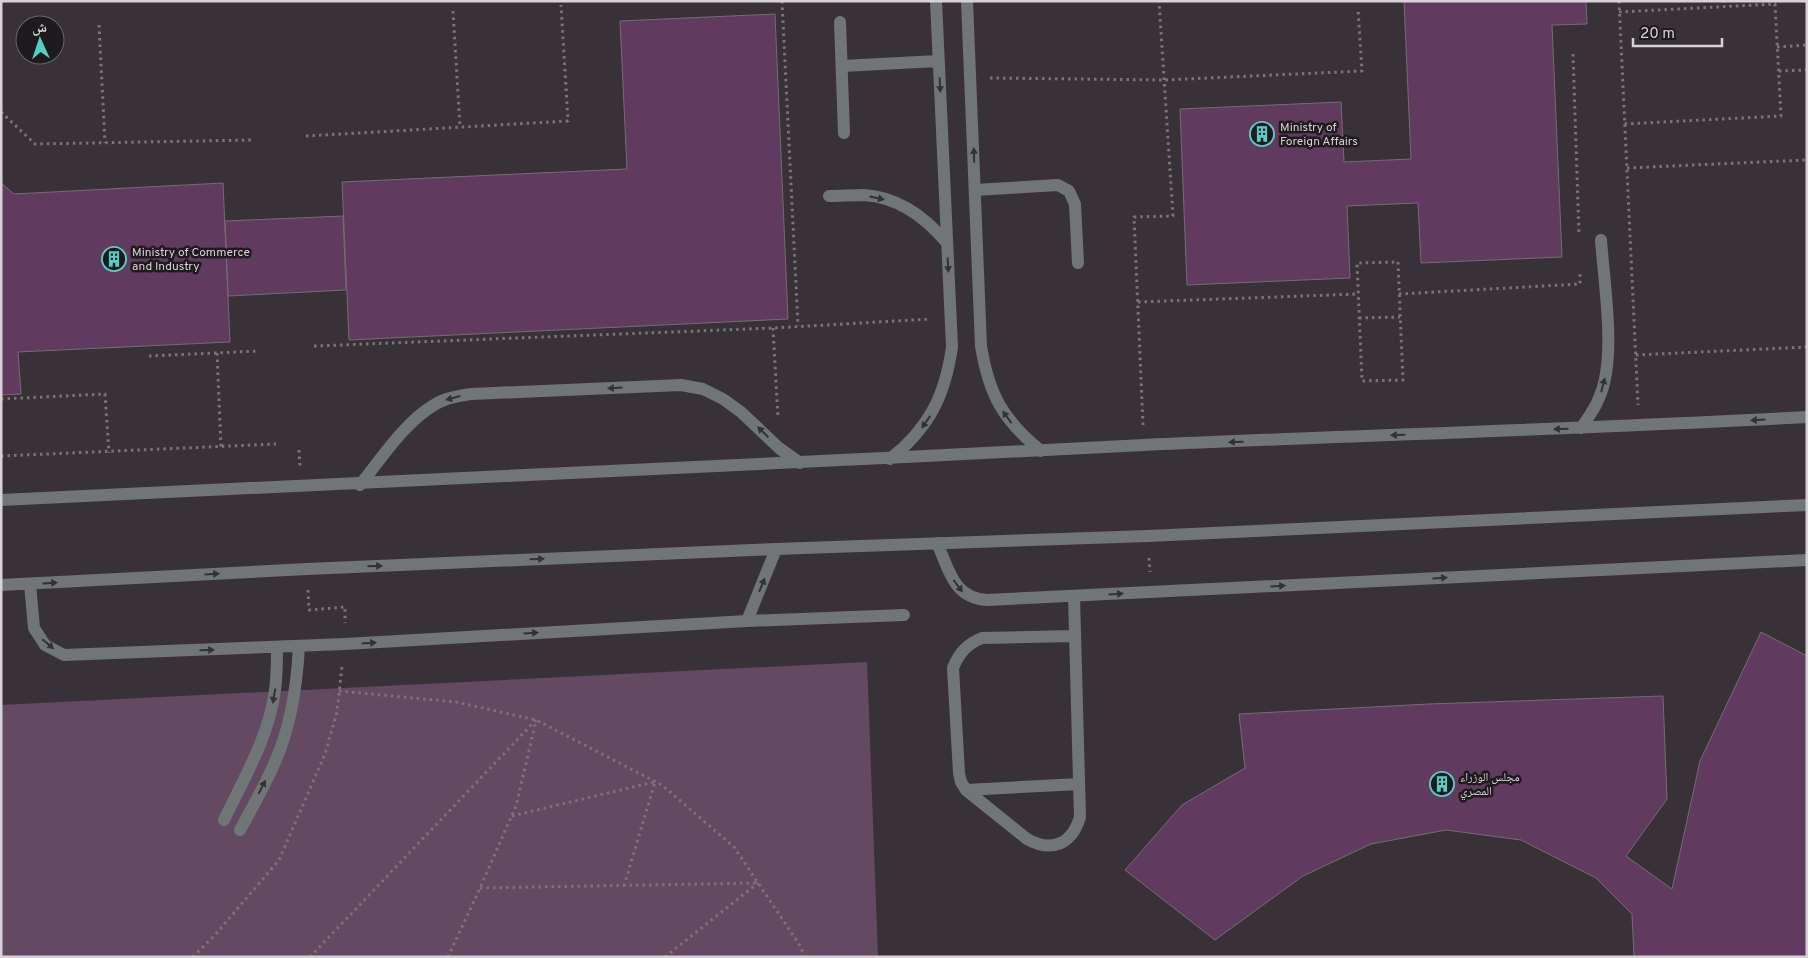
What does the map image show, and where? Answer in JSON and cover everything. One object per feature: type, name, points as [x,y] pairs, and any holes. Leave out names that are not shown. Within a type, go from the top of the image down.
[{"type":"street","points":[[890,459],[907,446],[934,411],[949,369],[952,347],[936,1]]},
{"type":"street","points":[[967,1],[981,346],[985,371],[993,394],[1005,416],[1022,436],[1041,451]]},
{"type":"street","points":[[840,22],[844,133]]},
{"type":"street","points":[[842,66],[938,61]]},
{"type":"street","points":[[975,190],[1058,185],[1070,190],[1075,204],[1078,264]]},
{"type":"street","points":[[829,196],[866,195],[892,201],[908,208],[922,218],[947,243]]},
{"type":"street","points":[[1581,428],[1600,398],[1608,358],[1601,240]]},
{"type":"street","points":[[360,484],[419,415],[435,404],[453,397],[471,394],[682,385],[703,389],[723,399],[741,412],[779,448],[800,463]]},
{"type":"street","points":[[1,500],[890,459],[1144,445],[1639,426],[1807,417]]},
{"type":"street","points":[[1,584],[776,549],[1148,536],[1807,505]]},
{"type":"street","points":[[937,543],[957,587],[965,595],[975,600],[1807,560]]},
{"type":"street","points":[[747,621],[776,549]]},
{"type":"street","points":[[30,584],[34,628],[45,645],[64,655],[299,646],[747,621],[904,615]]},
{"type":"street","points":[[1074,596],[1080,817],[1072,835],[1065,841],[1056,845],[1046,846],[1036,844],[1027,839],[966,790],[961,782],[958,773],[954,668],[957,658],[964,648],[982,638],[1075,636]]},
{"type":"street","points":[[240,830],[275,761],[283,739],[295,693],[299,646]]},
{"type":"street","points":[[224,820],[256,754],[264,733],[275,691],[277,647]]},
{"type":"street","points":[[966,790],[1080,784]]},
{"type":"path","points":[[782,1],[798,326]]},
{"type":"path","points":[[1144,445],[1134,217],[1173,216],[1159,1]]},
{"type":"path","points":[[1619,1],[1639,426]]},
{"type":"path","points":[[1619,12],[1775,4],[1781,116],[1624,124]]},
{"type":"path","points":[[306,136],[568,121],[561,5]]},
{"type":"path","points":[[971,78],[1164,80],[1362,71],[1358,9]]},
{"type":"path","points":[[453,11],[460,127]]},
{"type":"path","points":[[99,25],[105,143]]},
{"type":"path","points":[[1777,47],[1807,45]]},
{"type":"path","points":[[1573,54],[1579,236]]},
{"type":"path","points":[[1778,71],[1807,70]]},
{"type":"path","points":[[1,112],[35,144],[252,140]]},
{"type":"path","points":[[1627,168],[1807,160]]},
{"type":"path","points":[[1398,262],[1399,294],[1403,380],[1362,381],[1357,263],[1398,262]]},
{"type":"path","points":[[1399,294],[1580,284],[1580,265]]},
{"type":"path","points":[[1138,302],[1358,294]]},
{"type":"path","points":[[314,346],[773,328],[951,318]]},
{"type":"path","points":[[1359,318],[1400,318]]},
{"type":"path","points":[[773,328],[779,448]]},
{"type":"path","points":[[1636,355],[1807,347]]},
{"type":"path","points":[[149,356],[259,352]]},
{"type":"path","points":[[217,353],[221,447]]},
{"type":"path","points":[[1,400],[105,394],[109,452]]},
{"type":"path","points":[[1,456],[276,444]]},
{"type":"path","points":[[1148,536],[1150,592]]},
{"type":"path","points":[[339,691],[456,702],[536,720],[655,781],[734,847],[799,944],[805,957]]},
{"type":"path","points":[[448,957],[512,817],[536,720]]},
{"type":"path","points":[[310,957],[536,720]]},
{"type":"path","points":[[512,817],[655,781]]},
{"type":"path","points":[[624,886],[655,781]]},
{"type":"path","points":[[480,888],[758,883]]},
{"type":"path","points":[[665,957],[758,883]]},
{"type":"shaded area","points":[[867,662],[878,957],[1,957],[1,705]]},
{"type":"building","name":"Ministry of Foreign Affairs","points":[[1404,1],[1586,1],[1587,24],[1552,25],[1562,257],[1421,263],[1418,203],[1347,206],[1350,278],[1187,285],[1180,109],[1341,102],[1344,162],[1411,159]]},
{"type":"building","points":[[775,14],[788,319],[349,340],[342,182],[627,169],[620,21]]},
{"type":"building","name":"Ministry of Commerce and Industry","points":[[1,183],[14,194],[223,183],[230,342],[18,352],[21,394],[1,395]]},
{"type":"building","points":[[343,216],[346,290],[228,296],[225,221]]},
{"type":"building","name":"مجلس الوزراء المصري","points":[[1761,632],[1807,656],[1807,957],[1634,957],[1632,914],[1596,878],[1521,840],[1446,830],[1371,844],[1303,876],[1215,940],[1125,870],[1182,805],[1245,768],[1239,714],[1429,704],[1663,696],[1667,799],[1626,856],[1672,889],[1700,761]]},
{"type":"place","name":"Ministry of Foreign Affairs","points":[[1262,134]]},
{"type":"place","name":"Ministry of Commerce and Industry","points":[[114,259]]},
{"type":"place","name":"مجلس الوزراء المصري","points":[[1442,784]]}]
